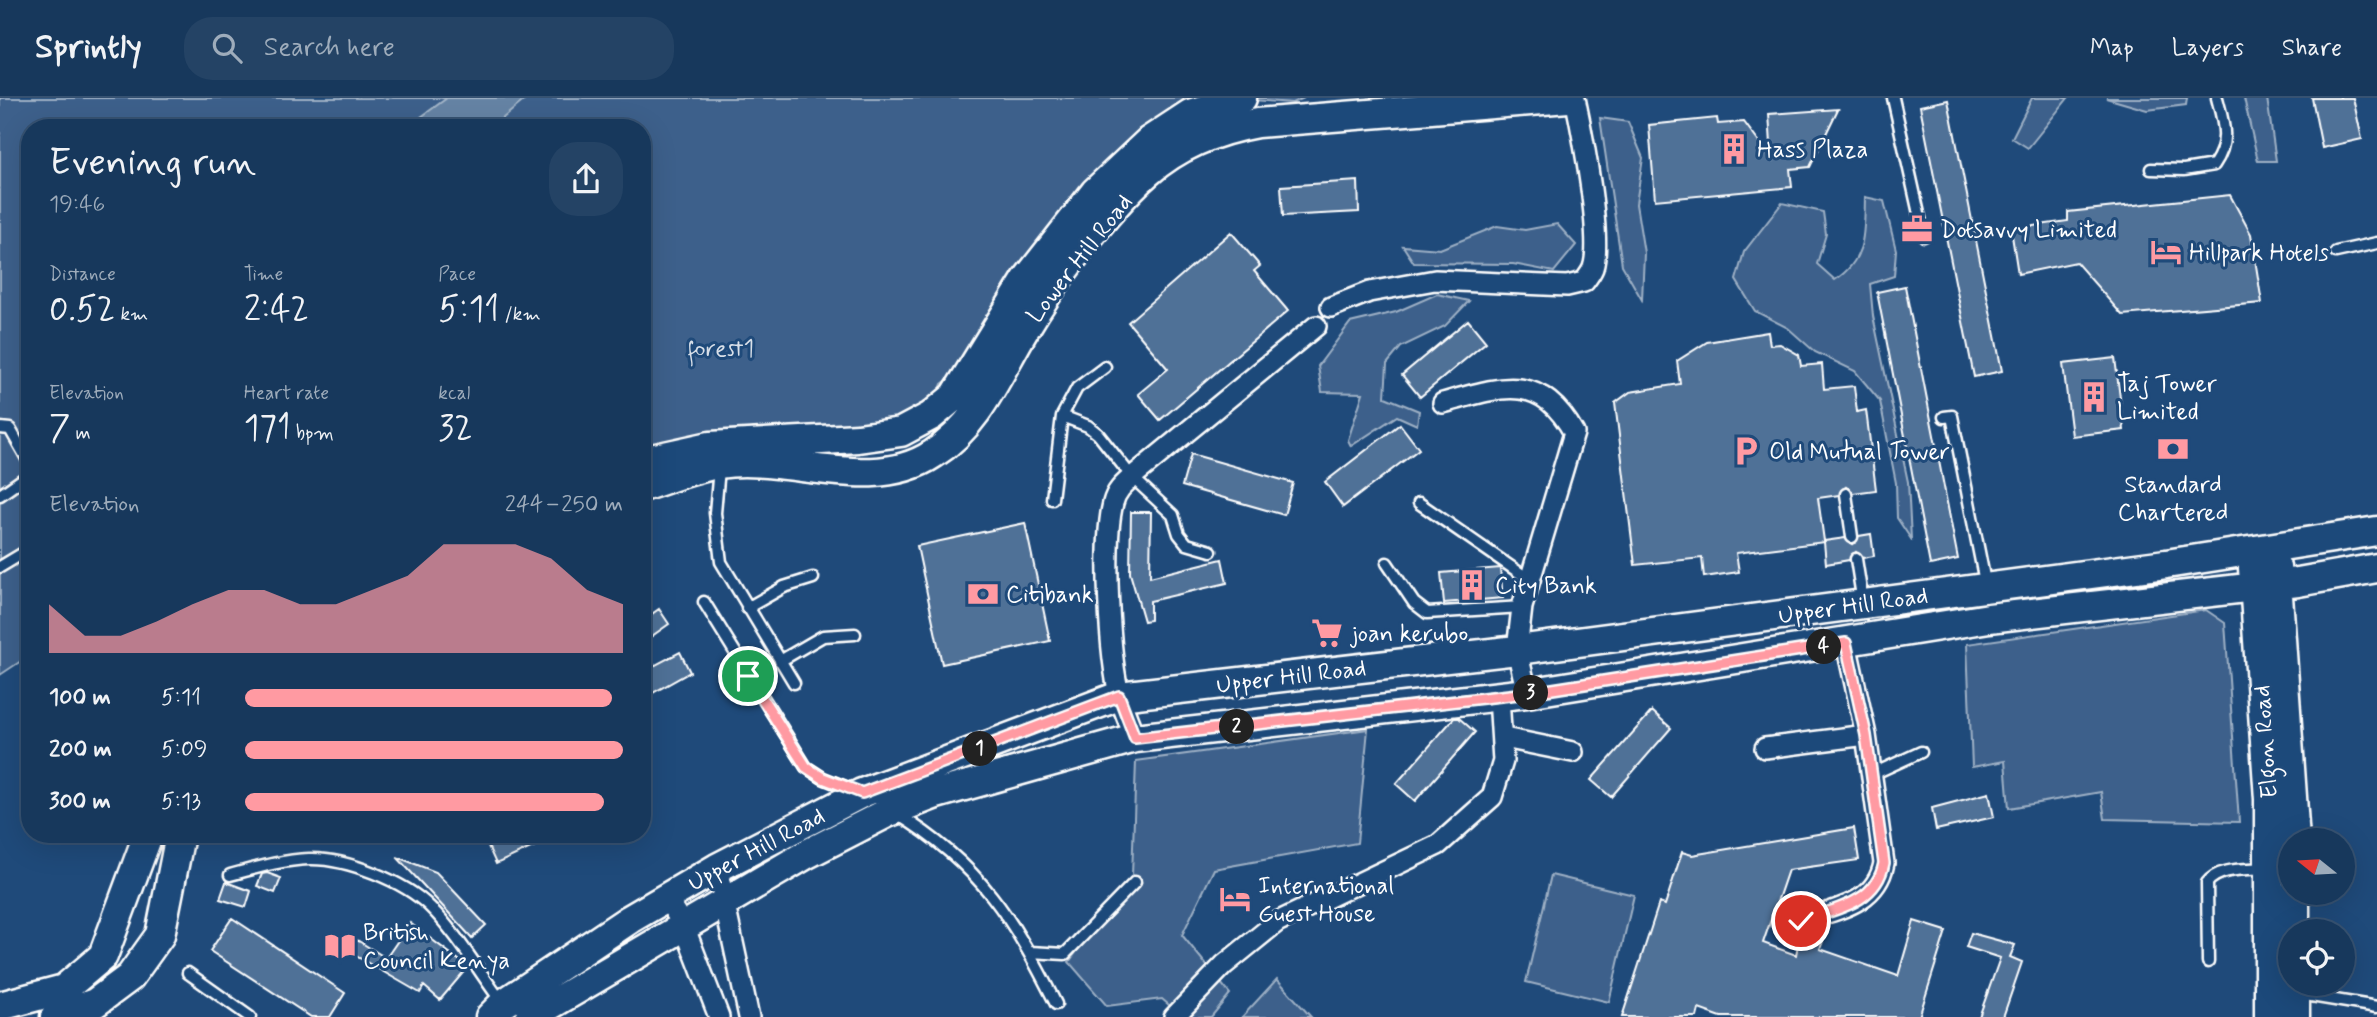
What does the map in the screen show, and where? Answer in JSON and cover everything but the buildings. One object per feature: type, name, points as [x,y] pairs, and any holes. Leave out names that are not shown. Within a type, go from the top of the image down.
[{"type":"street","name":"Lower Hill Road","points":[[651,459],[710,446],[858,438],[901,432],[932,416],[956,396],[1027,279],[1095,192],[1149,141],[1190,114],[1242,98]]},
{"type":"street","name":"Lower Hill Road","points":[[651,484],[719,464],[850,471],[902,467],[932,455],[966,425],[992,391],[1024,331],[1072,260],[1148,172],[1194,142],[1226,129],[1257,123],[1568,98]]},
{"type":"street","points":[[1331,307],[1369,292],[1435,279],[1567,286],[1584,282],[1593,267],[1594,229],[1584,141],[1575,98]]},
{"type":"street","points":[[1135,738],[1119,696],[1110,613],[1111,515],[1119,489],[1315,326]]},
{"type":"street","points":[[1443,403],[1501,386],[1542,394],[1566,419],[1574,433],[1522,607],[1517,650],[1527,693]]},
{"type":"street","name":"Upper Hill Road","points":[[497,1011],[666,898],[717,868],[862,793],[1119,696],[1517,650],[2166,564],[2377,531]]},
{"type":"street","name":"Elgon Road","points":[[2264,550],[2270,867],[2269,1017]]},
{"type":"street","name":"Upper Hill Road","points":[[530,1017],[807,854],[887,813],[936,794],[1062,756],[1135,738],[1499,697],[1989,618],[2265,585],[2377,568]]},
{"type":"street","name":"Elgon Road","points":[[2265,585],[2294,828]]},
{"type":"street","points":[[1801,921],[1864,899],[1881,876],[1884,847],[1866,735],[1846,643]]},
{"type":"street","points":[[1355,669],[1362,712]]},
{"type":"street","points":[[1174,1017],[1224,965],[1277,922],[1438,845],[1492,797],[1503,761],[1504,738],[1499,697]]},
{"type":"street","points":[[1765,748],[1866,735]]},
{"type":"street","points":[[1504,738],[1573,752]]},
{"type":"street","points":[[0,1006],[64,989],[103,956],[145,843]]},
{"type":"street","points":[[55,1017],[95,1003],[130,977],[160,935],[178,843]]},
{"type":"street","points":[[717,868],[722,904],[749,1017]]},
{"type":"street","points":[[666,898],[684,926],[719,1017]]},
{"type":"lane","points":[[1893,98],[1924,236]]},
{"type":"lane","points":[[2151,169],[2184,170],[2214,165],[2223,151],[2226,134],[2217,98]]},
{"type":"lane","points":[[2336,252],[2377,243]]},
{"type":"lane","points":[[1052,499],[1062,416],[1077,388],[1105,368]]},
{"type":"lane","points":[[1062,416],[1088,426],[1098,434],[1132,477],[1172,515],[1179,534],[1187,544],[1211,551]]},
{"type":"lane","points":[[1944,417],[1952,416],[1986,588]]},
{"type":"lane","points":[[0,428],[9,429],[21,449]]},
{"type":"lane","points":[[719,464],[715,513],[721,562],[794,683]]},
{"type":"lane","points":[[0,495],[21,480]]},
{"type":"lane","points":[[1846,494],[1852,537]]},
{"type":"lane","points":[[1419,503],[1530,580]]},
{"type":"lane","points":[[0,567],[21,554]]},
{"type":"lane","points":[[1856,559],[1864,604]]},
{"type":"lane","points":[[1387,563],[1414,603],[1427,613],[1522,607]]},
{"type":"lane","points":[[747,608],[783,587],[813,578]]},
{"type":"lane","points":[[704,602],[806,767],[823,778],[862,793]]},
{"type":"lane","points":[[780,661],[823,636],[855,634]]},
{"type":"lane","points":[[1873,775],[1921,752]]},
{"type":"lane","points":[[887,813],[896,813],[956,856],[998,900],[1030,952],[1056,1004]]},
{"type":"lane","points":[[230,875],[267,865],[310,859],[364,868],[407,890],[430,907],[497,1011]]},
{"type":"lane","points":[[2208,962],[2207,883],[2213,876],[2226,872],[2270,867]]},
{"type":"lane","points":[[1030,952],[1065,954],[1135,882]]},
{"type":"lane","points":[[188,973],[250,1017]]},
{"type":"lane","points":[[2295,998],[2374,1010]]},
{"type":"green space","name":"forest1","points":[[0,98],[1304,98],[1293,103],[1238,99],[967,366],[942,384],[935,403],[910,423],[860,422],[831,435],[651,463],[651,119],[21,119],[21,661],[0,675]]},
{"type":"green space","points":[[2032,98],[2068,98],[2028,148],[2012,138]]},
{"type":"green space","points":[[2106,98],[2187,98],[2186,105],[2147,110]]},
{"type":"green space","points":[[2244,98],[2267,98],[2276,161],[2258,161]]},
{"type":"green space","points":[[1600,118],[1628,122],[1643,158],[1636,204],[1644,253],[1642,300],[1622,265]]},
{"type":"green space","points":[[1865,197],[1884,201],[1896,250],[1894,276],[1870,284],[1873,316],[1908,482],[1911,539],[1897,518],[1896,483],[1880,401],[1855,371],[1815,352],[1788,328],[1755,311],[1736,280],[1744,252],[1782,203],[1823,212],[1826,234],[1817,264],[1835,280],[1853,263],[1862,244]]},
{"type":"green space","points":[[1557,224],[1576,245],[1554,272],[1513,264],[1414,263],[1403,246],[1440,249],[1497,226],[1525,230]]},
{"type":"green space","points":[[1437,294],[1469,301],[1445,326],[1401,347],[1387,364],[1385,397],[1419,411],[1417,425],[1397,416],[1351,446],[1348,440],[1363,393],[1322,392],[1318,366],[1350,323],[1396,312]]},
{"type":"green space","points":[[2206,610],[2225,623],[2239,822],[2105,819],[2101,792],[2009,808],[2005,761],[1972,767],[1967,644]]},
{"type":"green space","points":[[1368,729],[1357,843],[1214,869],[1182,935],[1230,994],[1211,1017],[1183,1017],[1162,999],[1107,1006],[1069,962],[1132,876],[1136,761]]},
{"type":"green space","points":[[1551,875],[1634,895],[1609,1002],[1526,982]]},
{"type":"green space","points":[[1277,979],[1311,1017],[1242,1017]]},
{"type":"shaded area","points":[[447,98],[527,98],[502,119],[420,119]]},
{"type":"place","name":"Hass Plaza","points":[[1734,149]]},
{"type":"place","name":"Dotsavvy Limited","points":[[1917,229]]},
{"type":"place","name":"Hillpark Hotels","points":[[2166,252]]},
{"type":"place","name":"Taj Tower Limited","points":[[2094,397]]},
{"type":"place","name":"Standard Chartered","points":[[2173,449]]},
{"type":"place","name":"Old Mutual Tower","points":[[1746,451]]},
{"type":"place","name":"City Bank","points":[[1472,585]]},
{"type":"place","name":"Citibank","points":[[983,594]]},
{"type":"place","name":"joan kerubo","points":[[1327,633]]},
{"type":"place","name":"International Guest House","points":[[1235,899]]},
{"type":"place","name":"British Council Kenya","points":[[340,946]]},
{"type":"route","points":[[748,676],[806,767],[823,778],[862,793],[1119,696],[1135,738],[1527,693],[1846,643],[1866,735],[1884,847],[1884,863],[1881,876],[1864,899],[1801,921]]}]
